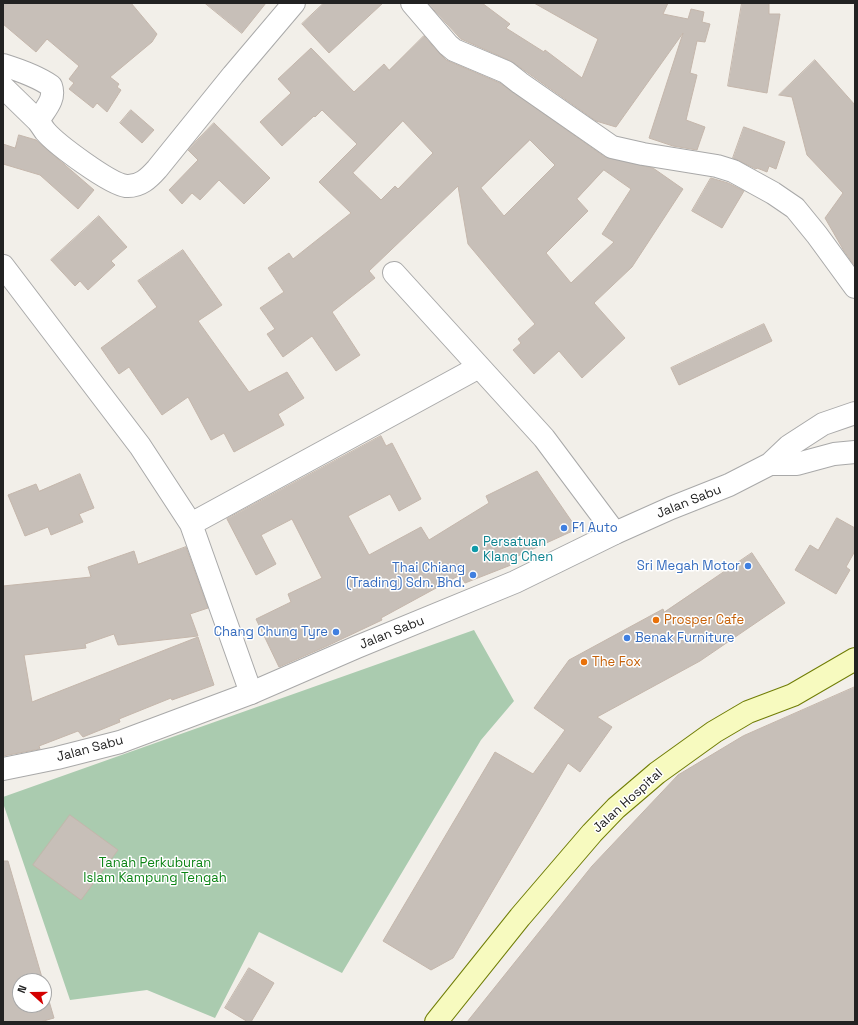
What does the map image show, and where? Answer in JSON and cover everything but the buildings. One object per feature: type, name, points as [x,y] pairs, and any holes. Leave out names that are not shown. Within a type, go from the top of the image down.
[{"type":"main road","name":"Jalan Hospital","points":[[436,1022],[520,917],[592,833],[616,808],[657,773],[714,732],[748,712],[793,695],[855,659]]},
{"type":"street","points":[[3,87],[38,121],[46,132],[68,152],[117,183],[127,186],[138,184],[144,182],[158,169],[233,75],[294,3]]},
{"type":"street","points":[[412,3],[454,50],[506,72],[612,147],[643,154],[717,166],[733,171],[773,193],[794,208],[817,234],[855,287]]},
{"type":"street","points":[[3,65],[34,77],[51,86],[53,93],[51,100],[38,121]]},
{"type":"street","points":[[3,266],[140,446],[191,524],[252,693]]},
{"type":"street","points":[[394,274],[544,438],[615,533]]},
{"type":"street","points":[[191,524],[479,367]]},
{"type":"street","points":[[770,464],[789,446],[823,424],[855,413]]},
{"type":"street","points":[[770,464],[798,464],[834,454],[855,452]]},
{"type":"street","name":"Jalan Sabu","points":[[3,769],[58,758],[120,742],[252,693],[357,647],[515,582],[615,533],[671,508],[729,485],[770,464]]},
{"type":"green space","name":"Tanah Perkuburan Islam Kampung Tengah","points":[[474,630],[514,701],[481,740],[342,973],[259,932],[215,1018],[147,990],[70,1000],[3,803],[3,797]]},
{"type":"place","name":"F1 Auto","points":[[564,528]]},
{"type":"place","name":"Persatuan Klang Chen","points":[[475,549]]},
{"type":"place","name":"Sri Megah Motor","points":[[748,566]]},
{"type":"place","name":"Thai Chiang (Trading) Sdn. Bhd.","points":[[473,575]]},
{"type":"place","name":"Prosper Cafe","points":[[656,620]]},
{"type":"place","name":"Chang Chung Tyre","points":[[336,632]]},
{"type":"place","name":"Benak Furniture","points":[[627,638]]},
{"type":"place","name":"The Fox","points":[[584,662]]}]
